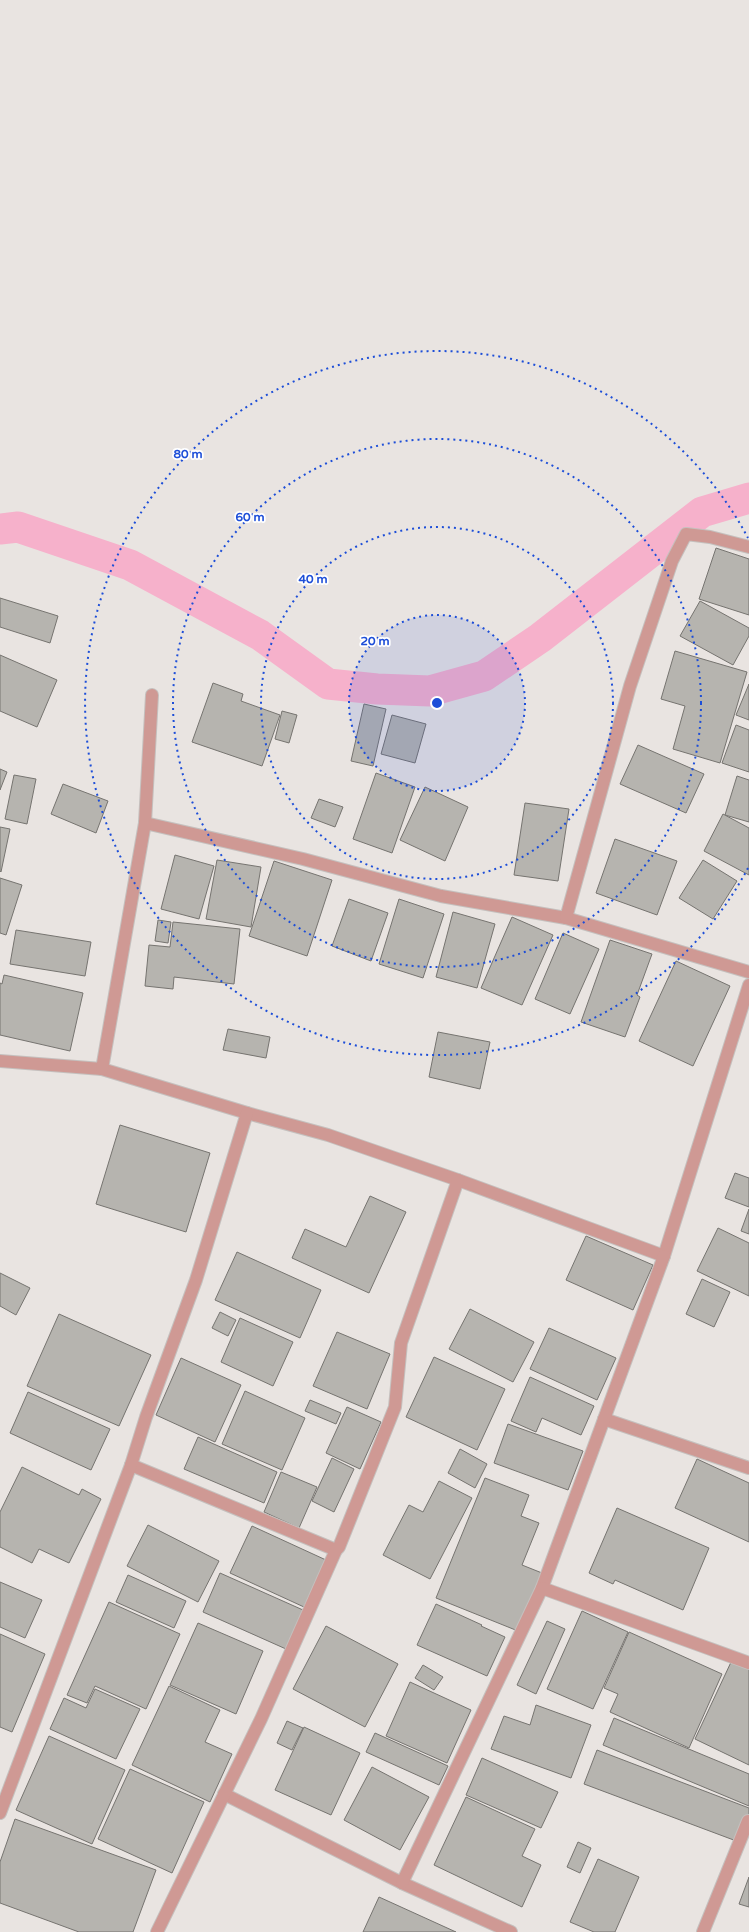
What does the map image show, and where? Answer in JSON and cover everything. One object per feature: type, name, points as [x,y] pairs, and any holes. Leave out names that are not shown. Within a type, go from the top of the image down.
[{"type":"street","points":[[566,918],[630,686],[672,561],[686,534],[710,537],[749,547]]},
{"type":"street","points":[[102,1069],[145,824],[152,696]]},
{"type":"street","points":[[145,824],[303,859],[441,896],[566,918],[749,972]]},
{"type":"street","points":[[402,1883],[542,1588],[664,1256],[749,985]]},
{"type":"street","points":[[0,1061],[102,1069],[247,1113],[328,1135],[458,1180],[664,1256]]},
{"type":"street","points":[[0,1813],[131,1465],[146,1417],[196,1280],[247,1113]]},
{"type":"street","points":[[157,1932],[260,1719],[336,1550],[339,1547],[395,1407],[401,1343],[458,1180]]},
{"type":"street","points":[[604,1419],[749,1468]]},
{"type":"street","points":[[131,1465],[336,1550]]},
{"type":"street","points":[[542,1588],[749,1663]]},
{"type":"street","points":[[224,1794],[402,1883],[511,1932]]},
{"type":"street","points":[[703,1932],[748,1821]]},
{"type":"building","points":[[716,548],[749,559],[749,615],[699,599]]},
{"type":"building","points":[[0,598],[58,616],[50,643],[0,627]]},
{"type":"building","points":[[700,601],[749,628],[749,636],[733,665],[680,636]]},
{"type":"building","points":[[675,651],[747,672],[720,763],[673,749],[685,706],[661,699]]},
{"type":"building","points":[[0,655],[57,680],[37,727],[0,711]]},
{"type":"building","points":[[213,683],[243,694],[241,701],[280,715],[262,766],[192,742]]},
{"type":"building","points":[[749,684],[749,720],[736,715]]},
{"type":"building","points":[[364,704],[386,709],[373,766],[351,761]]},
{"type":"building","points":[[282,711],[297,715],[289,743],[275,739]]},
{"type":"building","points":[[392,715],[426,724],[415,763],[381,754]]},
{"type":"building","points":[[736,725],[749,730],[749,772],[722,763]]},
{"type":"building","points":[[638,745],[704,774],[686,813],[620,784]]},
{"type":"building","points":[[0,769],[7,772],[0,790]]},
{"type":"building","points":[[376,773],[415,787],[392,853],[353,839]]},
{"type":"building","points":[[14,775],[36,779],[27,824],[5,819]]},
{"type":"building","points":[[737,776],[749,780],[749,822],[725,815]]},
{"type":"building","points":[[63,784],[108,801],[96,833],[51,814]]},
{"type":"building","points":[[425,787],[468,807],[445,861],[400,840]]},
{"type":"building","points":[[319,799],[343,807],[335,827],[311,818]]},
{"type":"building","points":[[525,803],[569,809],[558,881],[514,875]]},
{"type":"building","points":[[723,814],[749,828],[749,875],[704,851]]},
{"type":"building","points":[[0,827],[10,829],[1,872],[0,871]]},
{"type":"building","points":[[615,839],[677,861],[657,915],[596,893]]},
{"type":"building","points":[[175,855],[214,866],[199,919],[161,909]]},
{"type":"building","points":[[217,860],[261,867],[251,927],[206,919]]},
{"type":"building","points":[[703,860],[737,881],[713,919],[679,898]]},
{"type":"building","points":[[274,861],[332,880],[307,956],[249,936]]},
{"type":"building","points":[[0,878],[22,885],[6,935],[0,933]]},
{"type":"building","points":[[349,899],[388,913],[371,961],[332,946]]},
{"type":"building","points":[[399,899],[444,914],[423,978],[379,964]]},
{"type":"building","points":[[453,912],[495,924],[477,988],[436,977]]},
{"type":"building","points":[[512,917],[553,935],[522,1005],[481,988]]},
{"type":"building","points":[[158,920],[171,922],[168,943],[155,941]]},
{"type":"building","points":[[173,922],[240,929],[234,984],[174,977],[173,989],[145,986],[149,945],[170,947]]},
{"type":"building","points":[[16,930],[91,942],[85,976],[10,964]]},
{"type":"building","points":[[563,933],[599,949],[570,1014],[535,999]]},
{"type":"building","points":[[610,940],[652,954],[637,995],[640,997],[625,1037],[581,1022]]},
{"type":"building","points":[[676,961],[730,986],[693,1066],[639,1041]]},
{"type":"building","points":[[4,975],[83,993],[70,1051],[0,1035],[0,983],[2,984]]},
{"type":"building","points":[[228,1029],[270,1037],[266,1058],[223,1050]]},
{"type":"building","points":[[438,1032],[490,1042],[480,1089],[429,1077]]},
{"type":"building","points":[[120,1125],[210,1153],[186,1232],[96,1204]]},
{"type":"building","points":[[735,1173],[749,1178],[749,1207],[725,1198]]},
{"type":"building","points":[[370,1196],[406,1212],[369,1293],[292,1258],[305,1229],[346,1247]]},
{"type":"building","points":[[749,1209],[749,1234],[741,1231]]},
{"type":"building","points":[[718,1228],[749,1243],[749,1296],[697,1271]]},
{"type":"building","points":[[586,1236],[653,1265],[633,1310],[566,1280]]},
{"type":"building","points":[[237,1252],[321,1290],[300,1338],[215,1300]]},
{"type":"building","points":[[0,1273],[30,1288],[16,1315],[0,1306]]},
{"type":"building","points":[[702,1279],[730,1292],[714,1327],[686,1314]]},
{"type":"building","points":[[470,1309],[534,1342],[513,1382],[449,1349]]},
{"type":"building","points":[[220,1312],[236,1320],[228,1336],[212,1328]]},
{"type":"building","points":[[59,1314],[151,1355],[119,1426],[27,1386]]},
{"type":"building","points":[[240,1318],[293,1342],[273,1386],[221,1362]]},
{"type":"building","points":[[549,1328],[616,1358],[597,1400],[530,1369]]},
{"type":"building","points":[[337,1332],[390,1354],[367,1409],[313,1386]]},
{"type":"building","points":[[434,1357],[505,1389],[477,1450],[406,1417]]},
{"type":"building","points":[[181,1358],[241,1385],[215,1442],[156,1415]]},
{"type":"building","points":[[530,1377],[594,1406],[581,1435],[542,1418],[536,1432],[511,1421]]},
{"type":"building","points":[[245,1391],[305,1418],[282,1470],[222,1444]]},
{"type":"building","points":[[28,1392],[110,1429],[91,1470],[10,1433]]},
{"type":"building","points":[[310,1400],[341,1413],[336,1424],[305,1411]]},
{"type":"building","points":[[347,1407],[381,1422],[360,1469],[326,1453]]},
{"type":"building","points":[[508,1424],[583,1451],[568,1490],[494,1463]]},
{"type":"building","points":[[198,1437],[277,1472],[264,1503],[184,1469]]},
{"type":"building","points":[[460,1449],[487,1464],[475,1488],[448,1473]]},
{"type":"building","points":[[332,1458],[354,1469],[334,1512],[312,1501]]},
{"type":"building","points":[[697,1459],[749,1483],[749,1542],[675,1508]]},
{"type":"building","points":[[22,1467],[79,1495],[82,1489],[101,1499],[69,1563],[39,1549],[32,1563],[0,1547],[0,1512]]},
{"type":"building","points":[[281,1472],[317,1487],[299,1528],[264,1512]]},
{"type":"building","points":[[485,1478],[529,1495],[521,1516],[539,1523],[522,1565],[542,1573],[518,1631],[436,1598]]},
{"type":"building","points":[[439,1481],[472,1498],[430,1579],[383,1555],[409,1505],[423,1512]]},
{"type":"building","points":[[617,1508],[709,1548],[683,1610],[615,1580],[613,1584],[589,1573]]},
{"type":"building","points":[[148,1525],[219,1561],[198,1602],[127,1566]]},
{"type":"building","points":[[252,1526],[326,1560],[304,1607],[230,1573]]},
{"type":"building","points":[[220,1573],[303,1610],[286,1649],[203,1612]]},
{"type":"building","points":[[128,1575],[186,1601],[174,1628],[116,1602]]},
{"type":"building","points":[[0,1582],[42,1600],[25,1638],[0,1627]]},
{"type":"building","points":[[109,1602],[180,1634],[146,1709],[95,1686],[87,1703],[67,1695]]},
{"type":"building","points":[[436,1604],[505,1637],[487,1676],[417,1645]]},
{"type":"building","points":[[582,1611],[628,1632],[593,1709],[547,1689]]},
{"type":"building","points":[[547,1621],[565,1629],[536,1694],[517,1685]]},
{"type":"building","points":[[198,1623],[263,1651],[236,1714],[170,1685]]},
{"type":"building","points":[[326,1626],[398,1664],[365,1727],[293,1689]]},
{"type":"building","points":[[629,1632],[722,1674],[689,1748],[610,1712],[618,1694],[604,1688]]},
{"type":"building","points":[[0,1634],[45,1654],[12,1732],[0,1727]]},
{"type":"building","points":[[732,1660],[749,1668],[749,1765],[695,1739]]},
{"type":"building","points":[[423,1665],[443,1677],[434,1690],[415,1678]]},
{"type":"building","points":[[410,1682],[471,1710],[447,1763],[386,1736]]},
{"type":"building","points":[[169,1686],[220,1710],[205,1742],[232,1754],[210,1802],[132,1765]]},
{"type":"building","points":[[95,1689],[140,1709],[116,1759],[50,1729],[64,1698],[86,1708]]},
{"type":"building","points":[[536,1705],[591,1725],[571,1778],[491,1749],[504,1716],[530,1725]]},
{"type":"building","points":[[614,1718],[749,1774],[749,1806],[603,1745]]},
{"type":"building","points":[[287,1721],[303,1728],[292,1750],[277,1743]]},
{"type":"building","points":[[304,1727],[360,1753],[331,1815],[275,1790]]},
{"type":"building","points":[[375,1733],[448,1766],[439,1785],[366,1752]]},
{"type":"building","points":[[49,1736],[125,1770],[92,1844],[16,1810]]},
{"type":"building","points":[[597,1750],[749,1808],[749,1814],[739,1842],[584,1784]]},
{"type":"building","points":[[482,1758],[558,1792],[541,1828],[466,1795]]},
{"type":"building","points":[[372,1767],[429,1797],[400,1850],[344,1820]]},
{"type":"building","points":[[130,1769],[204,1802],[172,1873],[98,1839]]},
{"type":"building","points":[[466,1797],[535,1829],[522,1856],[541,1865],[522,1907],[434,1865]]},
{"type":"building","points":[[15,1819],[156,1870],[133,1932],[79,1932],[0,1903],[0,1862]]},
{"type":"building","points":[[578,1842],[591,1848],[580,1873],[567,1867]]},
{"type":"building","points":[[598,1859],[639,1877],[615,1932],[594,1932],[570,1922]]},
{"type":"building","points":[[749,1877],[749,1907],[739,1904]]},
{"type":"building","points":[[379,1897],[456,1932],[363,1932]]},
{"type":"waterway","points":[[0,529],[18,527],[130,565],[260,635],[328,684],[377,689],[430,691],[484,676],[540,638],[702,512],[749,498]]}]
